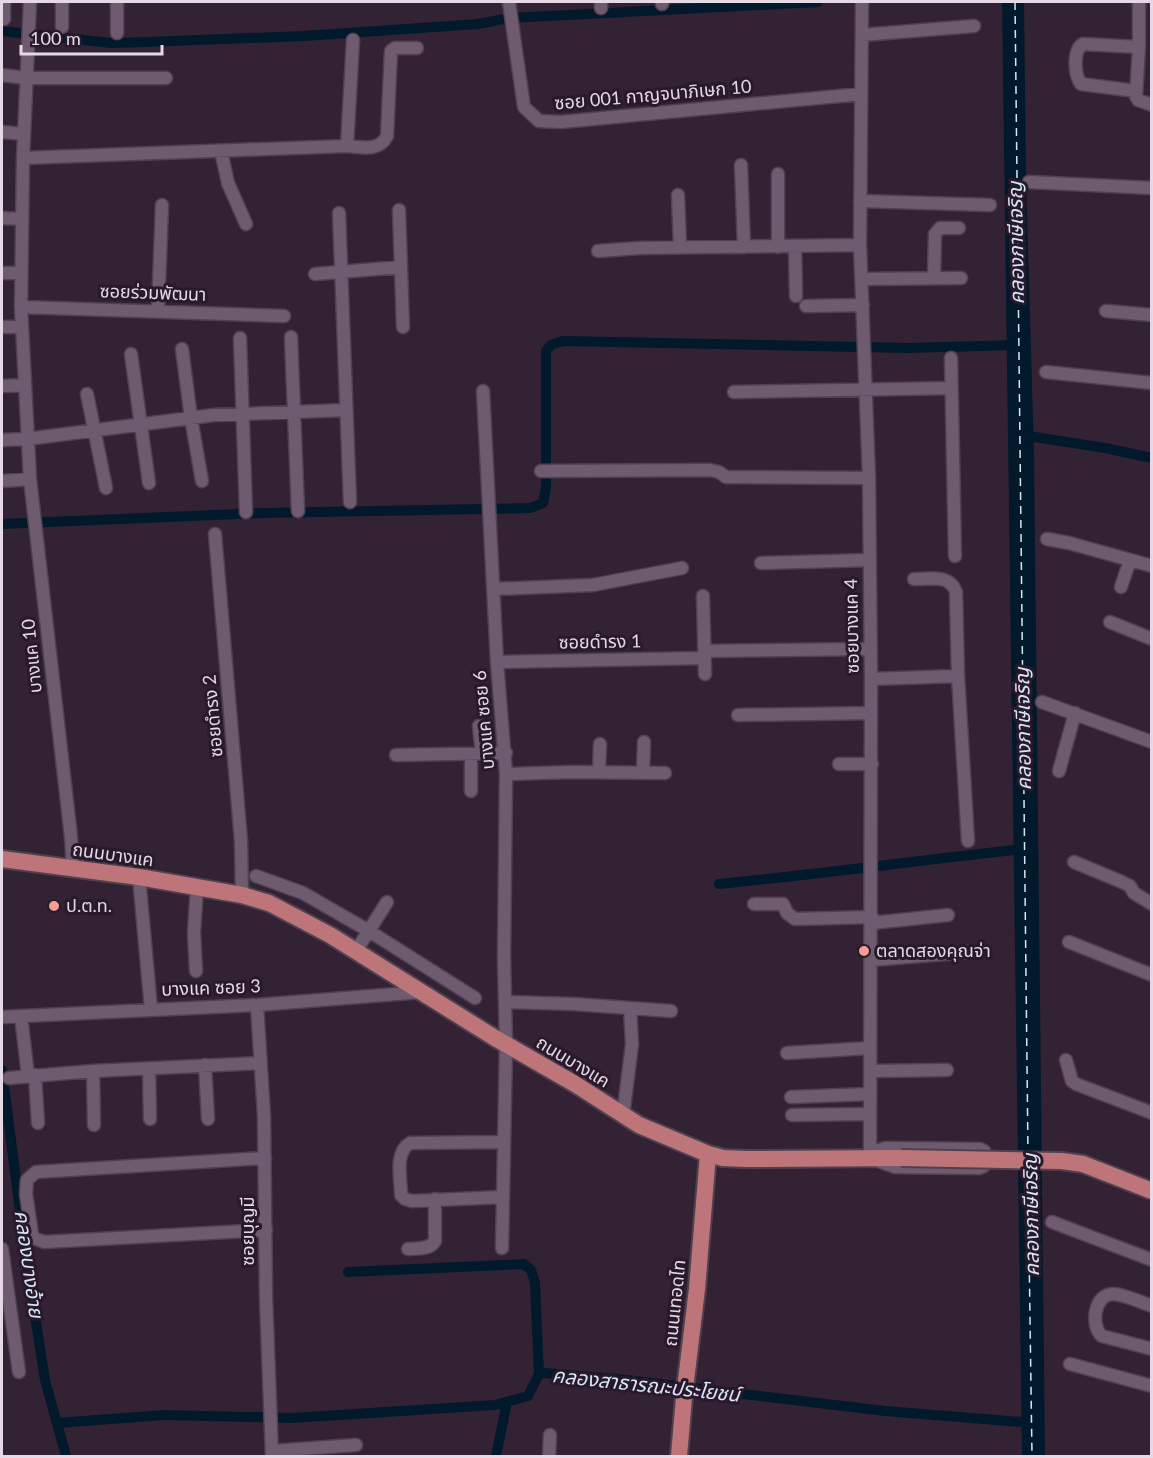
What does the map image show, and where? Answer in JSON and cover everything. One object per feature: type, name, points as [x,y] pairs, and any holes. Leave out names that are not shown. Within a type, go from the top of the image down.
[{"type":"main road","name":"ถนนบางแค","points":[[2,859],[139,877],[242,895],[269,903],[356,951],[623,1116],[649,1130],[708,1154],[723,1158],[746,1159],[901,1158],[1062,1161],[1083,1164],[1152,1191]]},
{"type":"main road","name":"ถนนเทอดไท","points":[[679,1456],[697,1289],[708,1154]]},
{"type":"street","points":[[4,2],[4,19]]},
{"type":"street","name":"บางแค 10","points":[[30,2],[21,219],[21,307],[27,439],[73,870]]},
{"type":"street","points":[[62,2],[62,27]]},
{"type":"street","points":[[117,2],[117,33]]},
{"type":"street","points":[[1139,2],[1136,91],[1138,100],[1152,105]]},
{"type":"street","name":"ซอย 001 กาญจนาภิเษก 10","points":[[510,4],[524,107],[539,121],[550,123],[861,94]]},
{"type":"street","name":"ซอยบางแค 4","points":[[862,5],[860,245],[869,478],[872,764],[870,1158]]},
{"type":"street","points":[[862,35],[974,26]]},
{"type":"street","points":[[347,146],[353,40]]},
{"type":"street","points":[[1136,91],[1081,84],[1078,79],[1076,50],[1079,45],[1083,44],[1139,47]]},
{"type":"street","points":[[23,158],[347,146],[376,148],[383,144],[387,136],[391,51],[395,48],[417,48]]},
{"type":"street","points":[[2,75],[26,78],[166,78]]},
{"type":"street","points":[[2,132],[24,134]]},
{"type":"street","points":[[221,151],[228,183],[246,224]]},
{"type":"street","points":[[741,165],[744,247]]},
{"type":"street","points":[[778,174],[778,247]]},
{"type":"street","points":[[1029,182],[1152,188]]},
{"type":"street","points":[[678,195],[680,248]]},
{"type":"street","points":[[860,201],[990,205]]},
{"type":"street","points":[[158,311],[162,205]]},
{"type":"street","points":[[399,210],[403,327]]},
{"type":"street","points":[[339,213],[350,502]]},
{"type":"street","points":[[2,218],[21,219]]},
{"type":"street","points":[[934,278],[935,234],[940,228],[959,228]]},
{"type":"street","points":[[598,251],[860,245]]},
{"type":"street","points":[[795,247],[796,296]]},
{"type":"street","points":[[315,274],[401,267]]},
{"type":"street","points":[[2,273],[21,273]]},
{"type":"street","points":[[862,279],[961,278]]},
{"type":"street","points":[[806,306],[863,305]]},
{"type":"street","name":"ซอยร่วมพัฒนา","points":[[21,307],[284,316]]},
{"type":"street","points":[[1106,311],[1152,315]]},
{"type":"street","points":[[2,327],[22,327]]},
{"type":"street","points":[[291,337],[298,510]]},
{"type":"street","points":[[240,338],[246,512]]},
{"type":"street","points":[[182,349],[202,481]]},
{"type":"street","points":[[131,354],[149,483]]},
{"type":"street","points":[[951,358],[955,556]]},
{"type":"street","points":[[1046,372],[1152,382]]},
{"type":"street","points":[[2,386],[25,385]]},
{"type":"street","points":[[734,392],[951,388]]},
{"type":"street","name":"บางแค ซอย 6","points":[[483,392],[497,662],[506,753],[506,1045],[502,1248]]},
{"type":"street","points":[[87,394],[106,488]]},
{"type":"street","points":[[2,440],[27,439],[191,418],[346,410]]},
{"type":"street","points":[[541,471],[710,470],[726,477],[869,478]]},
{"type":"street","points":[[2,481],[30,479]]},
{"type":"street","name":"ซอยดำรง 2","points":[[215,534],[241,841],[242,895]]},
{"type":"street","points":[[1047,539],[1070,543],[1152,566]]},
{"type":"street","points":[[761,563],[869,560]]},
{"type":"street","points":[[1121,587],[1130,560]]},
{"type":"street","points":[[493,589],[593,585],[682,568]]},
{"type":"street","points":[[914,579],[946,579],[954,586],[956,592],[958,676],[968,841]]},
{"type":"street","points":[[704,596],[705,674]]},
{"type":"street","points":[[1110,622],[1152,639]]},
{"type":"street","name":"ซอยดำรง 1","points":[[497,662],[870,649]]},
{"type":"street","points":[[871,679],[958,676]]},
{"type":"street","points":[[1042,702],[1152,742]]},
{"type":"street","points":[[738,715],[871,713]]},
{"type":"street","points":[[1059,771],[1075,713]]},
{"type":"street","points":[[471,791],[479,726]]},
{"type":"street","points":[[643,773],[644,742]]},
{"type":"street","points":[[599,772],[600,744]]},
{"type":"street","points":[[396,755],[506,753]]},
{"type":"street","points":[[839,764],[872,764]]},
{"type":"street","points":[[506,774],[665,773]]},
{"type":"street","points":[[1074,862],[1130,886],[1134,892],[1152,903]]},
{"type":"street","points":[[256,876],[303,893],[369,931],[475,998]]},
{"type":"street","points":[[139,877],[151,1009]]},
{"type":"street","points":[[196,971],[194,932],[197,887]]},
{"type":"street","points":[[356,951],[387,902]]},
{"type":"street","points":[[754,904],[783,904],[787,913],[795,918],[872,920],[948,915]]},
{"type":"street","points":[[1069,942],[1152,975]]},
{"type":"street","points":[[871,960],[969,952]]},
{"type":"street","name":"บางแค ซอย 3","points":[[2,1017],[257,1005],[422,992]]},
{"type":"street","points":[[505,1002],[671,1011]]},
{"type":"street","name":"ซอยบุญมี","points":[[257,1005],[265,1158],[266,1298],[272,1454]]},
{"type":"street","points":[[623,1116],[632,1044],[630,1008]]},
{"type":"street","points":[[21,1016],[38,1123]]},
{"type":"street","points":[[787,1053],[870,1048]]},
{"type":"street","points":[[1066,1060],[1072,1081],[1076,1084],[1152,1113]]},
{"type":"street","points":[[9,1078],[93,1071],[260,1063]]},
{"type":"street","points":[[205,1065],[208,1119]]},
{"type":"street","points":[[149,1069],[150,1119]]},
{"type":"street","points":[[870,1071],[947,1070]]},
{"type":"street","points":[[93,1071],[94,1125]]},
{"type":"street","points":[[791,1097],[870,1094]]},
{"type":"street","points":[[792,1115],[870,1114]]},
{"type":"street","points":[[503,1197],[412,1201],[405,1199],[401,1195],[400,1153],[404,1146],[410,1143],[504,1142]]},
{"type":"street","points":[[886,1148],[980,1149],[986,1154],[986,1162],[979,1168],[895,1167],[870,1158],[879,1150],[886,1148]]},
{"type":"street","points":[[265,1158],[36,1172],[27,1180],[26,1194],[32,1234],[34,1238],[44,1242],[266,1230]]},
{"type":"street","points":[[408,1249],[427,1247],[435,1241],[435,1199]]},
{"type":"street","points":[[1052,1222],[1152,1260]]},
{"type":"street","points":[[2,1249],[19,1372]]},
{"type":"street","points":[[1152,1306],[1110,1295],[1100,1302],[1095,1322],[1102,1336],[1152,1349]]},
{"type":"street","points":[[1070,1364],[1152,1386]]},
{"type":"street","points":[[549,1456],[550,1435]]},
{"type":"street","points":[[272,1454],[323,1452],[356,1444]]},
{"type":"water","name":"คลองภาษีเจริญ","points":[[1002,2],[1024,2],[1026,179],[1034,454],[1045,1456],[1022,1456]]},
{"type":"waterway","points":[[2,31],[111,43],[147,42],[304,36],[478,24],[510,18],[818,2]]},
{"type":"waterway","points":[[2,524],[264,513],[530,508],[543,503],[546,488],[546,351],[551,345],[563,341],[908,348],[1018,345]]},
{"type":"waterway","points":[[1022,435],[1152,458]]},
{"type":"waterway","points":[[719,884],[1023,849]]},
{"type":"waterway","name":"คลองบางอ้าย","points":[[2,1070],[26,1258],[45,1380],[66,1456]]},
{"type":"waterway","points":[[348,1272],[524,1264],[531,1270],[535,1282],[539,1374]]},
{"type":"waterway","name":"คลองสาธารณะประโยชน์","points":[[57,1423],[164,1415],[292,1418],[495,1405],[528,1396],[539,1374],[545,1373],[627,1380],[885,1411],[1034,1423]]},
{"type":"waterway","points":[[496,1456],[507,1402]]},
{"type":"ferry route","points":[[1015,2],[1028,1153]]},
{"type":"ferry route","points":[[1028,1169],[1028,1209],[1040,1227],[1029,1248],[1032,1456]]},
{"type":"place","name":"ป.ต.ท.","points":[[54,906]]},
{"type":"place","name":"ตลาดสองคุณจ่า","points":[[864,951]]}]
